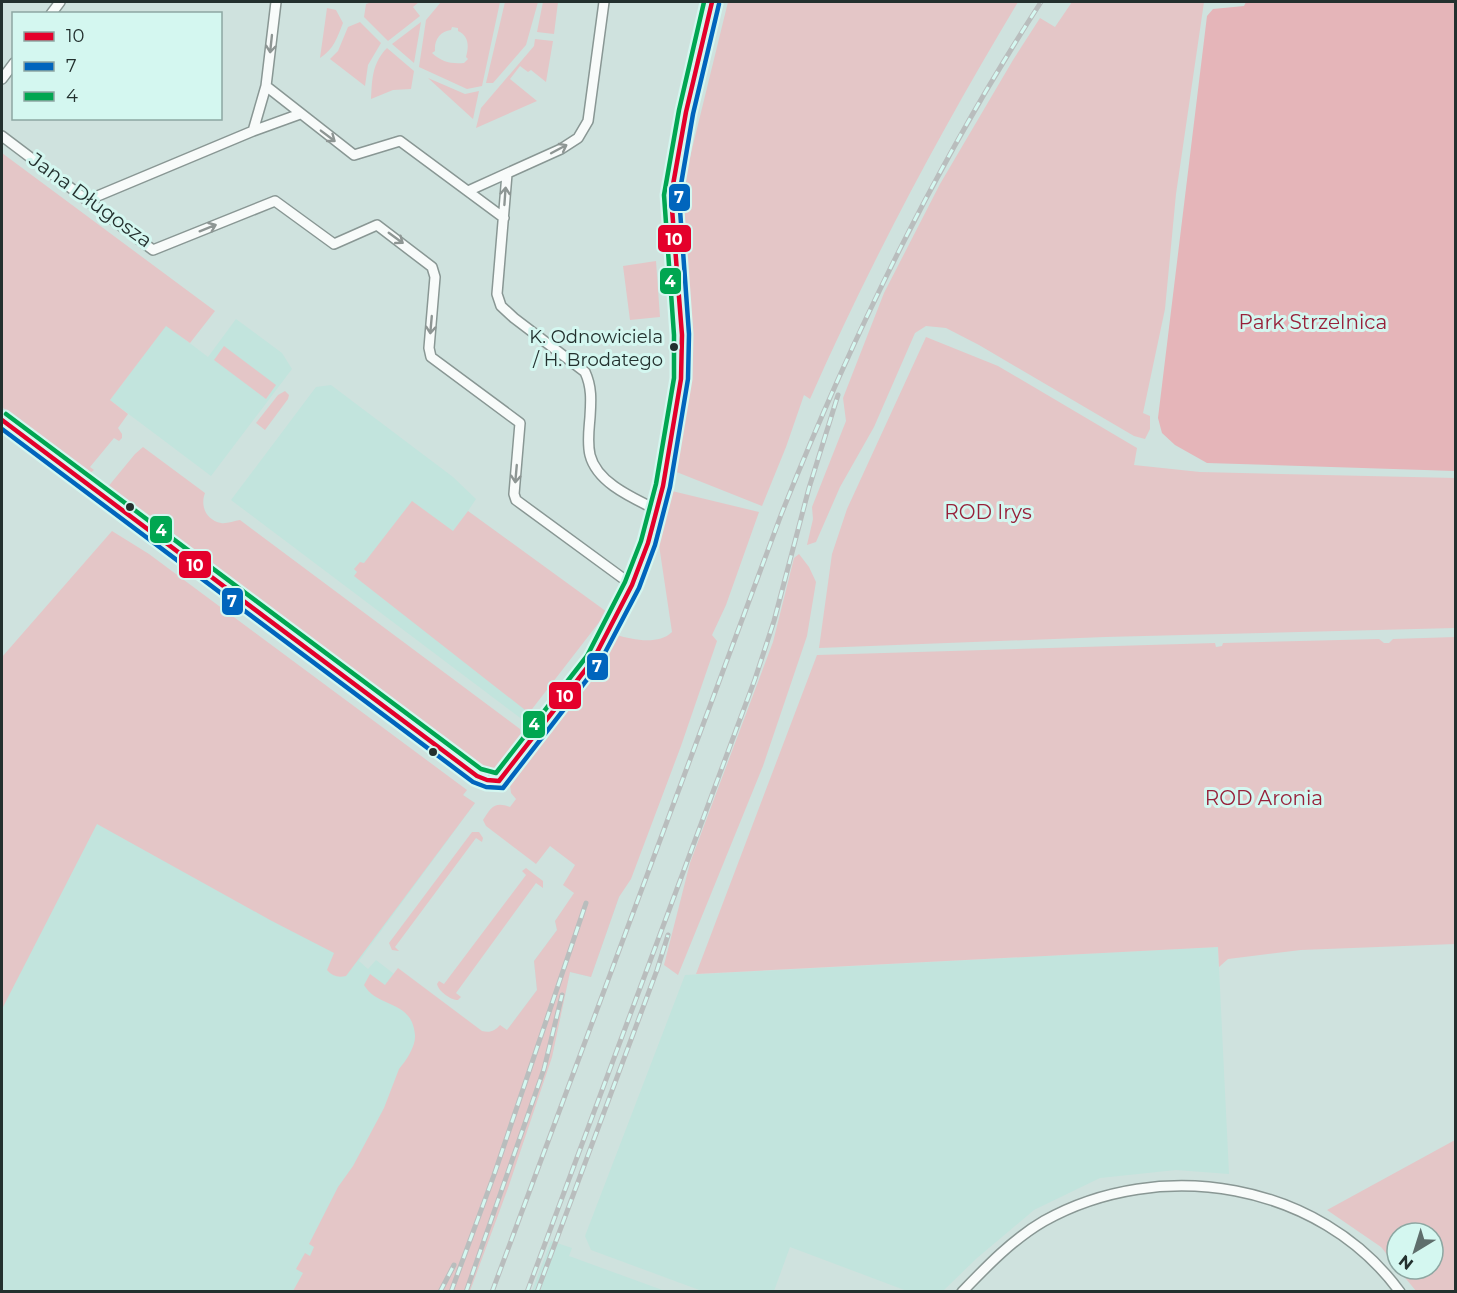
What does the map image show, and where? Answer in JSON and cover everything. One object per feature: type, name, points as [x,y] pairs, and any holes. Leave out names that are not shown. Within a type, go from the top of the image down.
[{"type":"street","points":[[253,131],[266,86],[276,2]]},
{"type":"street","points":[[468,191],[561,149],[579,138],[588,121],[604,2]]},
{"type":"street","points":[[2,420],[480,777],[487,780],[499,780],[593,660],[632,585],[648,543],[663,486],[681,379],[682,335],[671,196],[686,112],[712,2]]},
{"type":"street","points":[[2,79],[12,66]]},
{"type":"street","points":[[266,86],[354,155],[400,141],[504,218]]},
{"type":"street","points":[[88,200],[253,131],[300,114]]},
{"type":"street","name":"Jana Długosza","points":[[2,136],[153,250],[275,201],[334,244],[377,225],[432,267],[435,277],[429,348],[432,357],[520,423],[514,494],[516,500],[632,585]]},
{"type":"street","points":[[507,174],[497,294],[501,306],[585,372],[592,396],[588,439],[594,466],[606,479],[657,510]]},
{"type":"street","points":[[962,1292],[1010,1245],[1043,1222],[1072,1207],[1138,1188],[1203,1185],[1230,1189],[1292,1208],[1317,1220],[1358,1248],[1400,1292]]},
{"type":"shaded area","points":[[236,319],[282,353],[292,369],[211,476],[110,400],[166,325],[208,357]]},
{"type":"shaded area","points":[[331,385],[453,477],[476,499],[468,511],[606,613],[523,720],[231,500],[316,387]]},
{"type":"shaded area","points":[[2,752],[467,790],[463,795],[475,803],[359,961],[368,969],[376,960],[492,1050],[537,990],[534,961],[557,930],[555,921],[575,894],[585,872],[619,897],[591,977],[570,972],[552,1057],[470,1291],[2,1292]]},
{"type":"shaded area","points":[[1218,947],[1229,1174],[1176,1170],[1100,1178],[1034,1210],[977,1258],[943,1291],[907,1291],[790,1247],[774,1291],[702,1291],[591,1250],[585,1236],[685,975]]},
{"type":"shaded area","points":[[551,1241],[572,1248],[569,1256],[665,1291],[532,1291]]},
{"type":"green space","points":[[419,2],[413,7],[420,16],[388,41],[364,17],[366,4]]},
{"type":"green space","points":[[441,2],[500,2],[482,86],[467,89],[419,67],[426,20]],"holes":[[[452,27],[458,28],[467,42],[466,57],[468,59],[464,63],[446,62],[432,53],[435,51],[441,34],[451,30]]]},
{"type":"green space","points":[[505,2],[538,2],[526,45],[493,83],[486,83]]},
{"type":"green space","points":[[543,2],[558,2],[554,34],[537,32]]},
{"type":"green space","points":[[728,2],[1018,2],[961,99],[882,247],[810,399],[804,395],[762,506],[674,471],[692,335],[680,198]]},
{"type":"green space","points":[[1072,2],[1204,2],[1176,194],[1165,309],[1143,413],[1150,416],[1150,429],[1145,439],[1134,436],[979,345],[946,328],[926,326],[915,333],[874,427],[840,487],[816,542],[807,545],[813,519],[812,507],[846,421],[843,398],[884,293],[940,184],[1040,18],[1055,27]]},
{"type":"green space","name":"Park Strzelnica","points":[[1246,2],[1455,2],[1455,471],[1207,463],[1175,445],[1162,433],[1158,418],[1207,16],[1213,9],[1244,6]]},
{"type":"green space","points":[[327,8],[336,10],[343,23],[332,47],[320,58]]},
{"type":"green space","points":[[360,22],[381,43],[368,65],[365,86],[330,59],[338,51],[348,27]]},
{"type":"green space","points":[[421,22],[414,63],[392,44]]},
{"type":"green space","points":[[535,39],[553,41],[546,82],[531,70],[528,72],[520,66],[510,79],[537,101],[476,128],[481,108],[534,46]]},
{"type":"green space","points":[[387,48],[414,71],[411,89],[393,90],[371,99],[376,66]]},
{"type":"green space","points":[[428,78],[465,94],[479,91],[473,119]]},
{"type":"green space","points":[[2,153],[215,311],[190,343],[166,326],[110,400],[128,414],[118,428],[122,438],[119,441],[114,438],[90,467],[94,470],[89,474],[2,407]]},
{"type":"green space","points":[[656,261],[660,317],[630,320],[623,266]]},
{"type":"green space","name":"ROD Irys","points":[[926,337],[998,366],[1137,448],[1134,465],[1200,472],[1455,478],[1455,628],[1105,637],[819,648],[832,554],[847,509]]},
{"type":"green space","points":[[224,346],[276,385],[266,399],[214,360]]},
{"type":"green space","points":[[285,391],[289,395],[288,399],[265,430],[256,423],[278,395]]},
{"type":"green space","points":[[143,447],[205,493],[203,503],[211,519],[223,523],[240,520],[520,729],[522,744],[508,764],[497,774],[491,775],[484,772],[107,488]]},
{"type":"green space","points":[[672,491],[759,512],[726,605],[712,635],[717,641],[681,746],[631,879],[619,897],[591,977],[570,972],[552,1057],[470,1291],[293,1291],[303,1273],[296,1269],[305,1253],[310,1256],[314,1247],[309,1244],[338,1187],[353,1166],[384,1108],[399,1069],[414,1044],[413,1024],[408,1015],[377,998],[364,985],[370,974],[385,985],[398,968],[485,1032],[492,1031],[500,1025],[507,1030],[537,990],[534,961],[557,930],[555,921],[574,893],[563,885],[575,865],[550,846],[536,864],[486,826],[483,820],[494,806],[510,807],[516,799],[511,793],[510,785],[617,635],[638,640],[653,640],[672,632],[659,545]]},
{"type":"green space","points":[[412,501],[453,531],[468,511],[607,612],[529,713],[354,576],[357,572],[354,569],[360,562],[364,563]]},
{"type":"green space","points":[[112,531],[149,554],[467,790],[463,795],[475,803],[346,976],[335,976],[327,970],[334,953],[97,824],[2,1009],[2,657]]},
{"type":"green space","points":[[799,554],[809,567],[816,582],[807,636],[763,766],[678,975],[664,965],[690,863],[773,642],[794,558]]},
{"type":"green space","name":"ROD Aronia","points":[[1455,637],[1455,944],[1301,950],[1228,959],[1219,967],[1218,947],[696,974],[817,655],[1215,643],[1216,647],[1222,646],[1223,643],[1379,639],[1384,643],[1389,643],[1393,639]]},
{"type":"green space","points":[[472,832],[479,832],[483,838],[482,842],[476,838],[395,947],[399,951],[392,950],[389,943]]},
{"type":"green space","points":[[526,868],[543,881],[543,888],[536,883],[456,993],[461,997],[455,1000],[449,997],[440,990],[437,984],[439,981],[444,984],[526,875],[522,871]]},
{"type":"green space","points":[[1455,1140],[1455,1291],[1416,1291],[1408,1281],[1445,1281],[1445,1221],[1385,1221],[1385,1252],[1327,1210]]},
{"type":"railway","points":[[492,1292],[808,448],[867,317],[931,188],[966,125],[1041,2]]},
{"type":"railway","points":[[527,1292],[755,679],[774,621],[809,488],[838,395]]},
{"type":"railway","points":[[451,1292],[494,1175],[586,903]]},
{"type":"railway","points":[[537,1292],[668,935]]},
{"type":"railway","points":[[466,1292],[544,1069],[562,995]]},
{"type":"railway","points":[[440,1292],[454,1265]]},
{"type":"transit line","name":"4","points":[[6,414],[481,769],[496,773],[587,656],[625,582],[641,541],[656,484],[674,378],[674,335],[664,195],[679,110],[704,2]]},
{"type":"transit line","name":"10","points":[[2,420],[477,776],[499,781],[593,660],[632,585],[648,543],[663,486],[681,379],[682,335],[671,196],[686,112],[712,2]]},
{"type":"transit line","name":"7","points":[[2,429],[473,782],[486,787],[503,788],[599,664],[639,588],[655,545],[670,487],[688,379],[689,334],[679,196],[693,114],[719,4]]},
{"type":"place","name":"K. Odnowiciela / H. Brodatego","points":[[674,347]]}]
